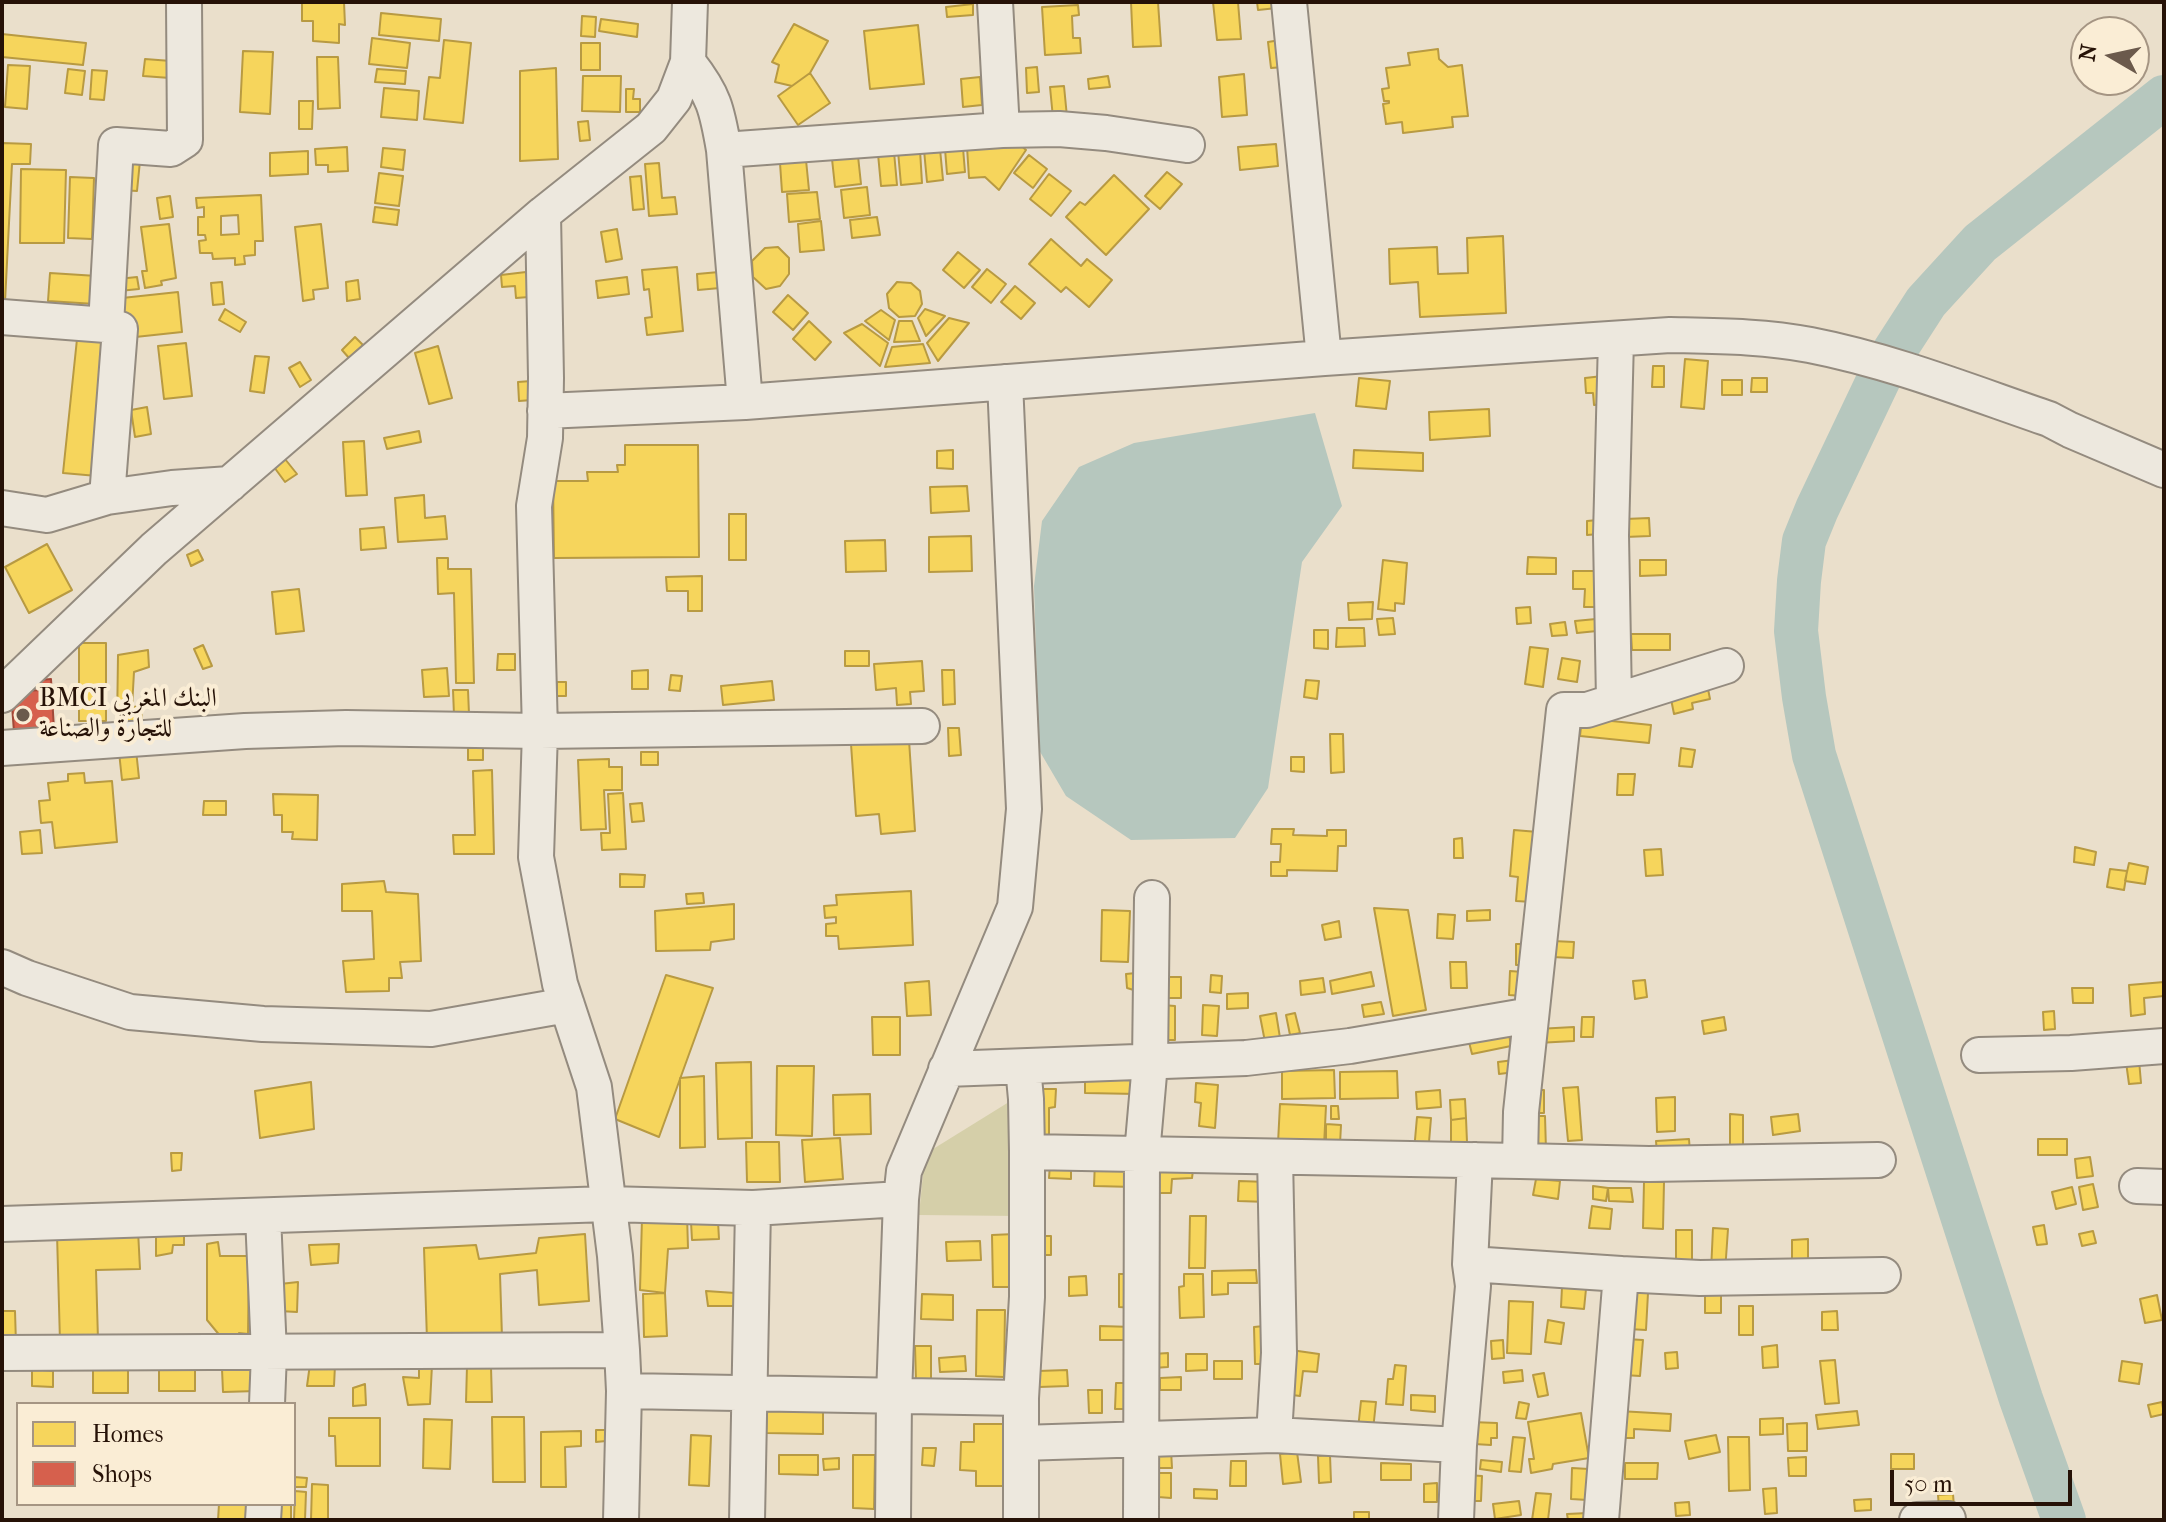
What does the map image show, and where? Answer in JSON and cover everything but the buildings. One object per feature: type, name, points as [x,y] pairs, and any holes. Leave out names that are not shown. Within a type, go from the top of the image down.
[{"type":"street","points":[[106,325],[116,145],[171,149],[185,140],[184,2]]},
{"type":"street","points":[[2,695],[154,549],[543,214],[651,128],[674,99],[688,62],[690,2]]},
{"type":"street","points":[[995,2],[1002,130]]},
{"type":"street","points":[[1289,2],[1324,358]]},
{"type":"street","points":[[688,62],[707,86],[714,103],[724,150],[745,402]]},
{"type":"street","points":[[724,150],[1002,130],[1059,129],[1187,145]]},
{"type":"street","points":[[543,214],[545,438],[534,506],[540,731],[536,857],[560,984],[594,1087],[615,1256],[622,1350],[621,1520]]},
{"type":"street","points":[[2,317],[106,325],[120,329],[107,497]]},
{"type":"street","points":[[545,411],[745,402],[1324,358],[1670,335],[1705,336],[1809,345],[1886,364],[2049,419],[2164,470]]},
{"type":"street","points":[[1614,701],[1611,535],[1616,339]]},
{"type":"street","points":[[893,1520],[894,1396],[904,1171],[1015,907],[1024,809],[1005,382]]},
{"type":"street","points":[[2,508],[47,515],[107,497],[230,484]]},
{"type":"street","points":[[1520,1161],[1521,1112],[1564,710],[1587,710],[1726,666]]},
{"type":"street","points":[[2,748],[245,731],[346,728],[540,731],[922,726]]},
{"type":"street","points":[[1141,1520],[1142,1154],[1150,1063],[1152,898]]},
{"type":"street","points":[[2,967],[130,1012],[263,1024],[431,1029],[567,1005]]},
{"type":"street","points":[[946,1069],[1246,1058],[1350,1046],[1531,1015]]},
{"type":"street","points":[[1979,1055],[2071,1053],[2164,1046]]},
{"type":"street","points":[[1021,1520],[1021,1398],[1027,1297],[1027,1152],[1023,1067]]},
{"type":"street","points":[[1027,1152],[1649,1164],[1878,1160]]},
{"type":"street","points":[[1274,1435],[1279,1353],[1275,1157]]},
{"type":"street","points":[[1456,1520],[1459,1445],[1473,1286],[1470,1264],[1475,1160]]},
{"type":"street","points":[[2,1224],[608,1204],[753,1208],[901,1199]]},
{"type":"street","points":[[747,1520],[753,1208]]},
{"type":"street","points":[[263,1216],[269,1353],[267,1402]]},
{"type":"street","points":[[1470,1264],[1700,1278],[1883,1275]]},
{"type":"street","points":[[1601,1520],[1621,1274]]},
{"type":"street","points":[[2,1353],[622,1350]]},
{"type":"street","points":[[624,1391],[1021,1398]]},
{"type":"street","points":[[1021,1443],[1274,1435],[1459,1445]]},
{"type":"street","points":[[1917,1520],[1948,1519]]},
{"type":"shaded area","points":[[1315,413],[1342,506],[1302,562],[1268,788],[1235,838],[1131,840],[1066,796],[1039,750],[1034,586],[1042,521],[1079,467],[1134,443]]},
{"type":"shaded area","points":[[1017,1097],[1019,1216],[919,1215],[925,1154]]},
{"type":"waterway","points":[[2064,1520],[2021,1399],[1814,755],[1796,631],[1799,581],[1804,541],[1817,509],[1886,364],[1926,302],[1980,243],[2164,97]]},
{"type":"place","name":"BMCI البنك المغربي للتجارة والصناعة","points":[[23,715]]}]
